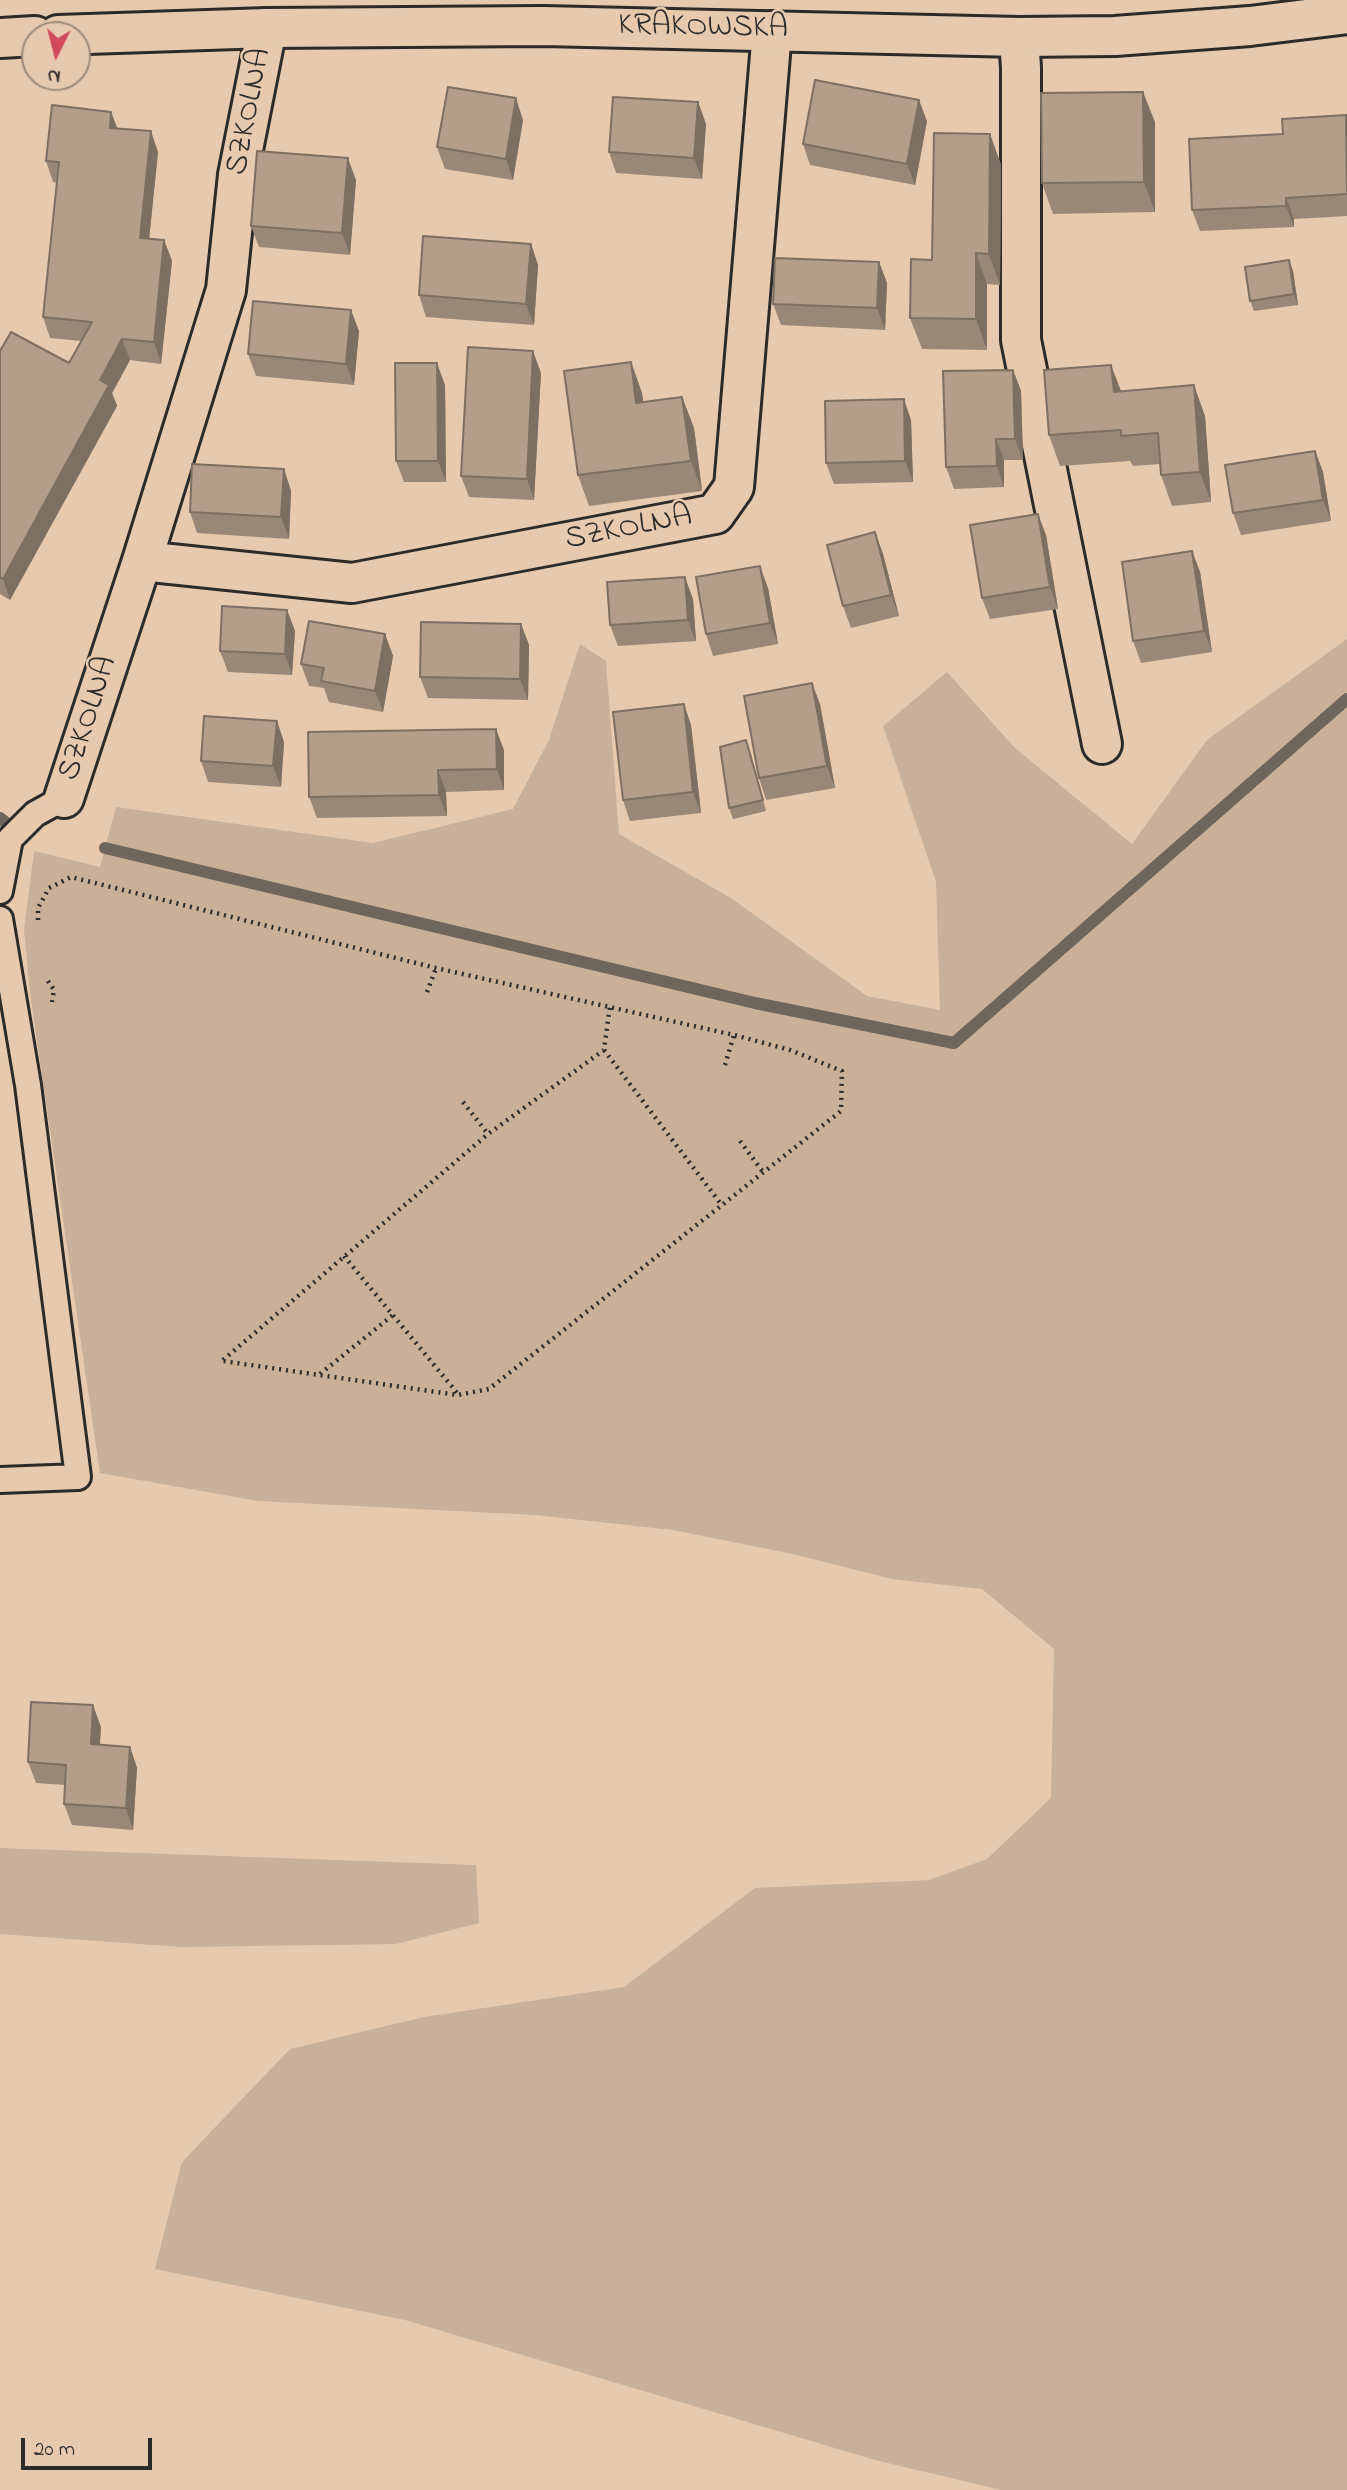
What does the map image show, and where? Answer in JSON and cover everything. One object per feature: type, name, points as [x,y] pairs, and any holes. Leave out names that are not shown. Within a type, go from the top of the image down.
[{"type":"street","name":"KRAKOWSKA","points":[[91,34],[267,28],[543,26],[1019,37],[1167,34],[1347,14]]},
{"type":"street","name":"SZKOLNA","points":[[64,798],[142,561],[226,290],[238,175],[267,28]]},
{"type":"street","name":"SZKOLNA","points":[[142,561],[352,583],[715,514],[734,487],[772,31]]},
{"type":"street","points":[[0,38],[21,37]]},
{"type":"street","points":[[1019,37],[1021,340],[1102,744]]},
{"type":"lane","points":[[0,891],[10,839],[35,814],[64,798]]},
{"type":"lane","points":[[0,919],[28,1085],[78,1477],[0,1480]]},
{"type":"path","points":[[38,932],[38,908],[49,888],[71,877],[436,968],[790,1049],[842,1071],[841,1111],[489,1389],[458,1395],[223,1361],[488,1134],[604,1050]]},
{"type":"path","points":[[426,992],[436,968]]},
{"type":"path","points":[[46,979],[54,990],[52,1003]]},
{"type":"path","points":[[610,1006],[604,1050],[721,1204]]},
{"type":"path","points":[[725,1065],[734,1035]]},
{"type":"path","points":[[463,1102],[488,1134]]},
{"type":"path","points":[[740,1141],[762,1172]]},
{"type":"path","points":[[344,1256],[458,1395]]},
{"type":"path","points":[[320,1375],[393,1315]]},
{"type":"shaded area","points":[[1347,639],[1347,2490],[1001,2490],[875,2460],[405,2320],[155,2269],[182,2162],[290,2049],[424,2017],[624,1987],[755,1888],[929,1880],[987,1859],[1051,1798],[1054,1649],[982,1589],[892,1579],[793,1554],[673,1530],[535,1515],[258,1501],[100,1473],[30,993],[24,930],[34,851],[100,867],[116,807],[373,843],[513,809],[549,740],[580,644],[606,661],[619,834],[731,898],[867,996],[940,1010],[936,882],[883,726],[947,672],[1015,748],[1132,844],[1207,740]]},
{"type":"shaded area","points":[[0,1848],[476,1865],[479,1923],[396,1944],[182,1947],[0,1934]]},
{"type":"building","points":[[815,80],[919,100],[907,164],[803,144]]},
{"type":"building","points":[[448,87],[516,98],[506,159],[437,147]]},
{"type":"building","points":[[1143,92],[1144,182],[1042,183],[1041,93]]},
{"type":"building","points":[[613,97],[698,102],[694,158],[609,152]]},
{"type":"building","points":[[52,105],[111,112],[110,128],[151,131],[140,238],[164,240],[154,342],[122,339],[100,380],[109,385],[3,579],[0,577],[0,351],[11,332],[69,363],[92,322],[43,317],[59,162],[46,161]]},
{"type":"building","points":[[1346,115],[1347,194],[1286,198],[1286,206],[1192,210],[1189,139],[1283,134],[1282,119]]},
{"type":"building","points":[[934,133],[990,134],[989,254],[976,253],[976,319],[910,318],[911,259],[932,260]]},
{"type":"building","points":[[257,151],[348,158],[342,233],[251,226]]},
{"type":"building","points":[[423,236],[531,244],[526,304],[419,295]]},
{"type":"building","points":[[775,258],[879,262],[877,308],[773,304]]},
{"type":"building","points":[[1289,260],[1294,294],[1250,301],[1245,267]]},
{"type":"building","points":[[253,301],[351,310],[346,364],[248,354]]},
{"type":"building","points":[[468,347],[533,351],[527,479],[461,476]]},
{"type":"building","points":[[631,362],[636,403],[682,397],[691,461],[578,475],[564,371]]},
{"type":"building","points":[[395,363],[437,363],[438,461],[396,461]]},
{"type":"building","points":[[1111,365],[1114,392],[1194,385],[1200,472],[1161,475],[1158,433],[1121,436],[1121,430],[1049,435],[1044,370]]},
{"type":"building","points":[[1013,370],[1015,439],[996,439],[997,466],[946,467],[943,371]]},
{"type":"building","points":[[904,399],[905,461],[826,463],[825,401]]},
{"type":"building","points":[[1315,451],[1323,500],[1233,513],[1225,465]]},
{"type":"building","points":[[192,464],[284,469],[281,517],[190,512]]},
{"type":"building","points":[[1038,514],[1050,587],[982,598],[970,525]]},
{"type":"building","points":[[875,532],[891,595],[843,606],[827,545]]},
{"type":"building","points":[[1192,551],[1204,631],[1133,641],[1122,562]]},
{"type":"building","points":[[760,566],[770,623],[706,634],[696,577]]},
{"type":"building","points":[[685,577],[688,620],[610,625],[607,582]]},
{"type":"building","points":[[222,606],[287,610],[285,654],[220,651]]},
{"type":"building","points":[[309,621],[385,634],[375,691],[321,681],[324,668],[301,664]]},
{"type":"building","points":[[421,622],[521,624],[520,679],[420,677]]},
{"type":"building","points":[[812,683],[827,766],[759,778],[744,696]]},
{"type":"building","points":[[684,704],[693,792],[623,800],[613,712]]},
{"type":"building","points":[[204,716],[277,721],[273,766],[201,761]]},
{"type":"building","points":[[496,729],[497,769],[438,770],[439,795],[309,797],[308,732]]},
{"type":"building","points":[[746,740],[763,800],[729,808],[720,747]]},
{"type":"building","points":[[31,1702],[93,1705],[91,1744],[130,1747],[126,1808],[64,1804],[66,1765],[28,1762]]},
{"type":"waterway","points":[[105,848],[755,1003],[954,1043],[1347,699]]},
{"type":"waterway","points":[[0,818],[10,826]]}]
